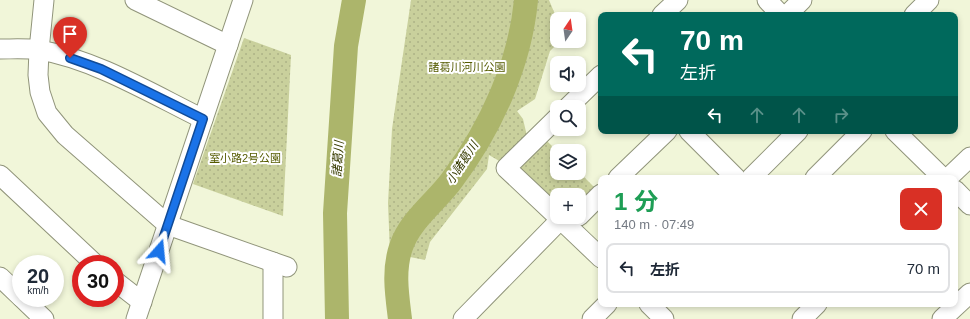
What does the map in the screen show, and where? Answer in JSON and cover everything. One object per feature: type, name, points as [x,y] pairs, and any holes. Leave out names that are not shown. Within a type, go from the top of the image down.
[{"type":"street","points":[[44,0],[38,75],[40,92],[47,113],[65,135],[168,225],[280,265],[273,319]]},
{"type":"street","points":[[135,0],[228,45]]},
{"type":"street","points":[[139,311],[243,0]]},
{"type":"street","points":[[665,12],[678,0]]},
{"type":"street","points":[[767,0],[778,12]]},
{"type":"street","points":[[790,12],[802,0]]},
{"type":"street","points":[[917,12],[929,0]]},
{"type":"street","points":[[0,49],[39,50],[70,58],[101,69],[203,119]]},
{"type":"street","points":[[575,100],[598,78]]},
{"type":"street","points":[[550,125],[506,168],[550,205]]},
{"type":"street","points":[[621,175],[664,134]]},
{"type":"street","points":[[692,134],[733,175]]},
{"type":"street","points":[[754,175],[795,134]]},
{"type":"street","points":[[818,175],[859,134]]},
{"type":"street","points":[[898,134],[940,175]]},
{"type":"street","points":[[951,175],[970,157]]},
{"type":"street","points":[[2,183],[85,255]]},
{"type":"street","points":[[958,193],[970,205]]},
{"type":"street","points":[[586,205],[598,196]]},
{"type":"street","points":[[463,319],[562,224]]},
{"type":"street","points":[[571,224],[598,255]]},
{"type":"street","points":[[0,277],[12,288]]},
{"type":"street","points":[[124,292],[139,311]]},
{"type":"street","points":[[958,304],[970,293]]},
{"type":"street","points":[[32,307],[44,319]]},
{"type":"street","points":[[592,319],[604,307]]},
{"type":"street","points":[[652,307],[664,319]]},
{"type":"street","points":[[802,319],[814,307]]},
{"type":"street","points":[[942,319],[955,307]]},
{"type":"green space","name":"諸葛川河川公園","points":[[411,0],[549,0],[554,12],[550,12],[550,48],[553,48],[550,51],[535,99],[517,111],[523,119],[527,136],[501,162],[489,155],[487,169],[430,242],[425,260],[390,253],[388,203],[392,129]]},
{"type":"green space","name":"室小路2号公園","points":[[244,38],[291,55],[283,216],[193,184]]},
{"type":"green space","points":[[544,138],[550,144],[550,180],[586,179],[597,190],[586,201],[586,188],[550,188],[550,200],[516,166]]},
{"type":"waterway","name":"諸葛川","points":[[337,319],[335,213],[346,46],[354,0]]},
{"type":"waterway","name":"小諸葛川","points":[[400,319],[396,274],[401,247],[411,228],[446,188],[466,160],[491,117],[510,71],[517,48],[523,24],[526,0]]},
{"type":"route","points":[[70,58],[101,69],[203,119],[159,251]]}]
